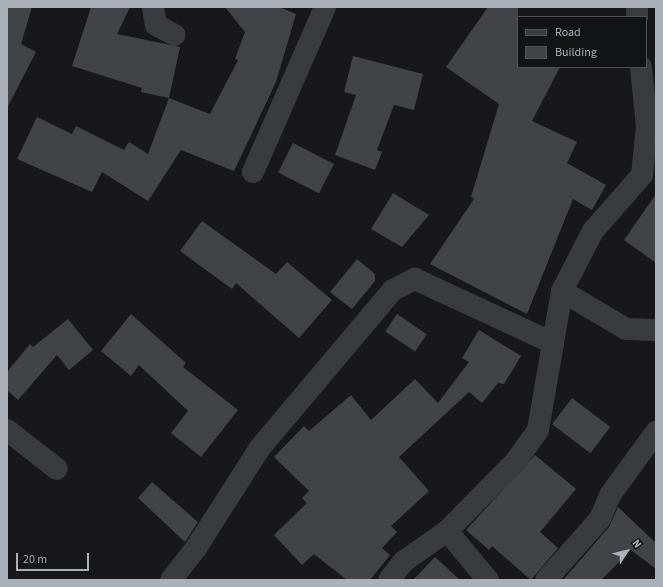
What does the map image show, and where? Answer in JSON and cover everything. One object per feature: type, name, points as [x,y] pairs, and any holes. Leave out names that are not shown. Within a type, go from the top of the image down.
[{"type":"street","points":[[153,7],[156,25],[175,35]]},
{"type":"street","points":[[253,172],[325,7]]},
{"type":"street","points":[[389,580],[403,562],[447,531],[515,462],[538,430],[562,291],[593,231],[642,175],[651,152],[641,68]]},
{"type":"street","points":[[171,580],[196,548],[259,449],[393,290],[415,279],[553,343]]},
{"type":"street","points":[[562,291],[626,329],[656,330]]},
{"type":"street","points":[[7,430],[57,469]]},
{"type":"street","points":[[546,580],[600,519],[610,495],[656,432]]},
{"type":"street","points":[[447,531],[488,580]]},
{"type":"building","points":[[7,7],[32,7],[21,44],[36,52],[7,108]]},
{"type":"building","points":[[91,7],[130,7],[117,34],[180,47],[169,98],[141,92],[142,88],[72,66]]},
{"type":"building","points":[[225,7],[279,7],[296,14],[276,82],[234,171],[181,150],[148,201],[102,172],[92,192],[17,159],[37,117],[72,134],[76,126],[124,150],[129,142],[148,154],[169,98],[210,114],[238,60],[235,59],[245,32]]},
{"type":"building","points":[[488,7],[518,7],[517,68],[559,68],[532,121],[577,142],[567,163],[606,185],[592,210],[573,199],[527,314],[430,264],[474,199],[471,197],[499,104],[446,67]]},
{"type":"building","points":[[353,56],[423,74],[414,110],[394,105],[377,150],[382,152],[375,170],[335,155],[356,95],[344,92]]},
{"type":"building","points":[[293,143],[334,164],[319,193],[278,172]]},
{"type":"building","points":[[393,193],[429,215],[402,247],[371,229]]},
{"type":"building","points":[[656,194],[656,263],[624,240]]},
{"type":"building","points":[[202,221],[276,274],[287,262],[332,300],[299,338],[236,283],[232,289],[180,251]]},
{"type":"building","points":[[357,259],[375,274],[375,281],[352,309],[330,292]]},
{"type":"building","points":[[131,314],[186,363],[183,367],[238,410],[201,457],[171,433],[188,411],[139,365],[131,376],[101,351]]},
{"type":"building","points":[[397,314],[427,334],[415,352],[385,331]]},
{"type":"building","points":[[68,319],[93,350],[69,370],[57,355],[18,400],[7,390],[7,372],[30,344],[33,347]]},
{"type":"building","points":[[479,330],[521,356],[504,384],[498,383],[482,403],[469,392],[399,457],[429,491],[391,526],[397,532],[382,548],[390,555],[370,580],[347,580],[314,554],[302,565],[274,535],[307,503],[302,498],[309,491],[274,457],[304,426],[309,431],[351,395],[371,420],[415,379],[438,403],[469,362],[462,358]]},
{"type":"building","points":[[572,398],[610,427],[590,453],[552,424]]},
{"type":"building","points":[[535,455],[576,489],[540,532],[558,548],[531,580],[492,546],[489,550],[466,530]]},
{"type":"building","points":[[152,482],[198,522],[185,542],[138,498]]},
{"type":"building","points":[[618,507],[656,543],[656,569],[631,550],[601,580],[563,580],[609,527]]},
{"type":"building","points":[[435,557],[460,580],[413,580]]}]
